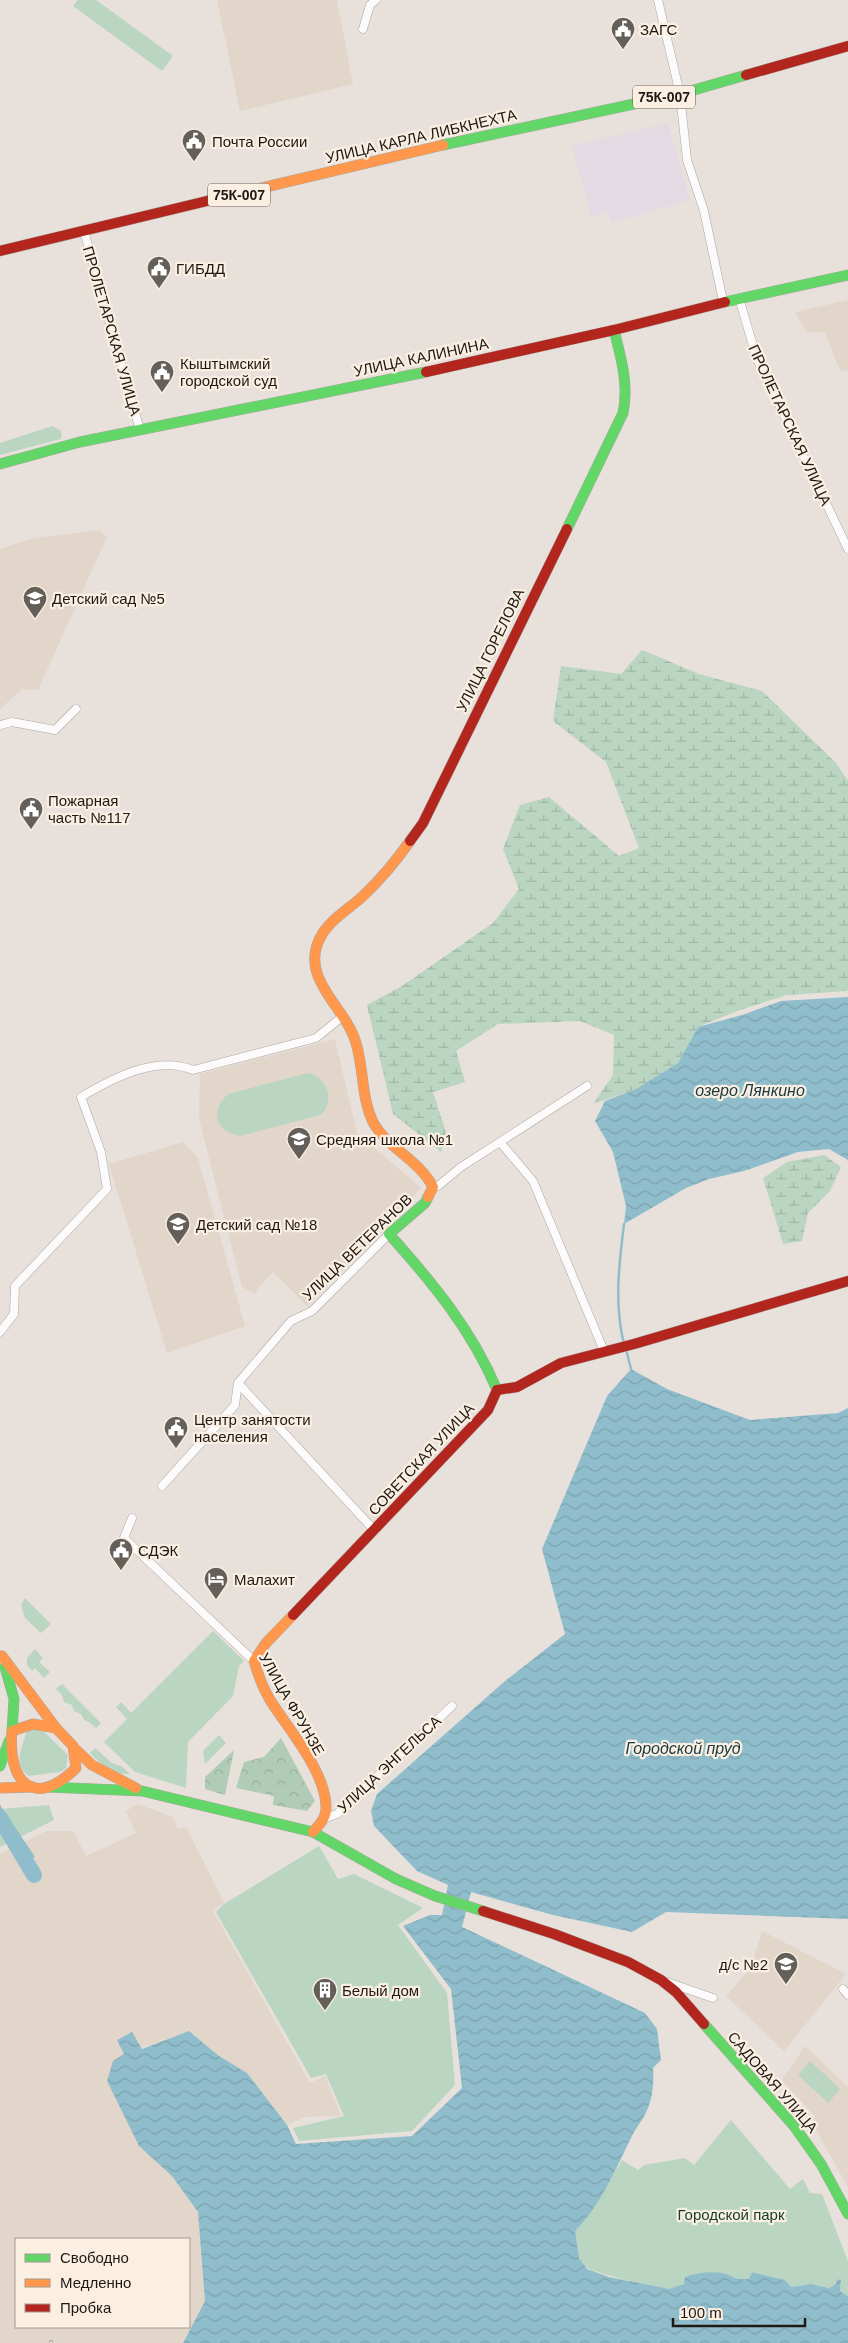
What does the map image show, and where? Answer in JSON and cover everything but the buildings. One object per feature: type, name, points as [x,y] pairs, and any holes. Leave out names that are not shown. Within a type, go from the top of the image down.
[{"type":"street","points":[[363,29],[370,5],[376,0]]},
{"type":"street","points":[[658,0],[680,94],[687,160],[704,211],[723,301]]},
{"type":"street","name":"УЛИЦА КАРЛА ЛИБКНЕХТА","points":[[0,251],[463,140],[680,94],[848,46]]},
{"type":"street","name":"ПРОЛЕТАРСКАЯ УЛИЦА","points":[[84,232],[140,430]]},
{"type":"street","name":"УЛИЦА КАЛИНИНА","points":[[0,464],[80,442],[418,374],[614,330],[723,301],[848,274]]},
{"type":"street","name":"ПРОЛЕТАРСКАЯ УЛИЦА","points":[[738,298],[757,360],[848,549]]},
{"type":"street","name":"УЛИЦА ГОРЕЛОВА","points":[[342,1017],[320,982],[315,966],[314,953],[322,934],[366,893],[407,846],[423,823],[618,426],[625,410],[627,388],[614,330]]},
{"type":"street","points":[[0,725],[12,722],[55,730],[76,709]]},
{"type":"street","points":[[0,1332],[14,1314],[15,1286],[107,1189],[101,1152],[81,1097],[104,1083],[160,1064],[183,1066],[193,1070],[316,1038],[342,1017],[352,1030],[368,1110],[374,1123],[381,1134],[425,1173],[433,1186]]},
{"type":"street","name":"УЛИЦА ВЕТЕРАНОВ","points":[[162,1486],[235,1405],[238,1383],[291,1321],[312,1311],[389,1234],[425,1203],[433,1186],[438,1186],[461,1167],[587,1086]]},
{"type":"street","points":[[500,1142],[533,1181],[604,1351]]},
{"type":"street","points":[[389,1234],[443,1297],[489,1367],[497,1390],[517,1387],[561,1363],[634,1344],[848,1281]]},
{"type":"street","points":[[238,1383],[375,1531]]},
{"type":"street","name":"СОВЕТСКАЯ УЛИЦА","points":[[254,1661],[266,1643],[375,1531],[488,1410],[497,1390]]},
{"type":"street","name":"УЛИЦА ФРУНЗЕ","points":[[132,1518],[124,1538],[254,1661],[256,1673],[265,1691],[319,1779],[326,1800],[323,1820]]},
{"type":"street","points":[[1,1654],[56,1728],[72,1746],[92,1765],[142,1791]]},
{"type":"street","points":[[1,1654],[11,1683],[14,1699],[9,1766],[18,1782],[32,1787]]},
{"type":"street","name":"УЛИЦА ЭНГЕЛЬСА","points":[[323,1820],[337,1814],[452,1706]]},
{"type":"street","points":[[0,1766],[11,1735],[20,1726],[32,1722],[56,1728]]},
{"type":"street","points":[[48,1787],[62,1782],[76,1768],[76,1756],[72,1746]]},
{"type":"street","points":[[0,1788],[48,1787],[142,1791]]},
{"type":"street","name":"САДОВАЯ УЛИЦА","points":[[142,1791],[313,1832],[396,1879],[435,1896],[554,1934],[618,1959],[661,1980],[713,1998]]},
{"type":"street","points":[[313,1832],[323,1820]]},
{"type":"street","name":"САДОВАЯ УЛИЦА","points":[[661,1980],[676,1992],[794,2126],[821,2164],[848,2214]]},
{"type":"shaded area","points":[[217,0],[337,0],[353,84],[240,111]]},
{"type":"shaded area","points":[[668,123],[690,200],[611,223],[607,212],[591,217],[572,146]]},
{"type":"shaded area","points":[[848,300],[848,370],[840,371],[825,333],[806,331],[795,312]]},
{"type":"shaded area","name":"Детский сад №5","points":[[99,530],[107,537],[38,690],[22,689],[0,709],[0,549],[30,539]]},
{"type":"shaded area","name":"Средняя школа №1","points":[[335,1039],[357,1133],[421,1188],[307,1306],[273,1272],[254,1293],[242,1287],[199,1119],[200,1074]]},
{"type":"shaded area","name":"Детский сад №18","points":[[183,1142],[198,1158],[245,1326],[167,1353],[109,1164]]},
{"type":"shaded area","points":[[138,1804],[173,1817],[178,1829],[186,1827],[224,1902],[213,1911],[310,2083],[325,2076],[341,2116],[305,2117],[287,2125],[247,2073],[219,2056],[189,2031],[124,2054],[107,2081],[139,2146],[172,2176],[198,2212],[205,2301],[183,2343],[0,2343],[0,1854],[46,1831],[73,1831],[86,1856],[136,1833],[126,1811]]},
{"type":"shaded area","name":"д/с №2","points":[[762,1931],[846,1974],[784,2051],[726,1996],[751,1968]]},
{"type":"shaded area","points":[[805,2046],[848,2087],[848,2187],[812,2123],[815,2116],[782,2080]]},
{"type":"green space","points":[[78,0],[96,0],[173,56],[162,71],[73,6]]},
{"type":"green space","points":[[52,426],[60,430],[62,436],[60,439],[0,455],[0,443]]},
{"type":"green space","points":[[642,650],[699,674],[762,691],[836,763],[848,781],[848,991],[787,995],[737,1011],[698,1027],[678,1063],[636,1089],[593,1104],[613,1075],[614,1035],[580,1021],[498,1024],[456,1051],[465,1082],[433,1092],[447,1135],[441,1152],[393,1114],[367,1005],[402,986],[493,923],[519,889],[503,849],[520,805],[549,797],[619,856],[639,848],[606,762],[553,721],[561,666],[621,674]]},
{"type":"green space","points":[[308,1073],[320,1079],[327,1090],[328,1103],[320,1115],[240,1136],[232,1134],[220,1125],[217,1114],[222,1101],[228,1094]]},
{"type":"green space","points":[[824,1155],[841,1167],[830,1191],[808,1213],[802,1241],[783,1244],[763,1178],[787,1162]]},
{"type":"green space","points":[[25,1598],[51,1624],[41,1633],[25,1618],[21,1605]]},
{"type":"green space","points":[[213,1631],[244,1661],[239,1666],[233,1696],[188,1742],[186,1788],[135,1772],[104,1742],[127,1719],[116,1707],[121,1702],[131,1713]]},
{"type":"green space","points":[[35,1649],[43,1658],[39,1662],[50,1672],[44,1678],[35,1668],[32,1671],[27,1665],[27,1658]]},
{"type":"green space","points":[[62,1684],[101,1723],[96,1728],[84,1720],[81,1714],[74,1711],[72,1705],[64,1702],[62,1695],[56,1689]]},
{"type":"green space","points":[[31,1728],[40,1728],[68,1755],[66,1768],[60,1772],[29,1776],[24,1772],[21,1767],[20,1755],[27,1731]]},
{"type":"green space","points":[[219,1735],[226,1743],[205,1764],[203,1751]]},
{"type":"green space","points":[[281,1738],[315,1801],[307,1811],[273,1805],[274,1796],[236,1788],[244,1762],[264,1757]]},
{"type":"green space","points":[[95,1748],[112,1763],[123,1767],[130,1774],[118,1773],[103,1765],[90,1753]]},
{"type":"green space","points":[[234,1750],[225,1795],[205,1789],[205,1777]]},
{"type":"green space","points":[[49,1805],[54,1820],[0,1847],[0,1809]]},
{"type":"green space","points":[[319,1846],[338,1879],[354,1874],[423,1908],[398,1925],[447,1993],[455,2085],[412,2131],[299,2141],[293,2128],[344,2116],[326,2074],[311,2078],[216,1912],[224,1904]]},
{"type":"green space","points":[[810,2061],[840,2089],[828,2103],[798,2075]]},
{"type":"green space","name":"Городской парк","points":[[731,2120],[790,2189],[803,2179],[810,2193],[822,2194],[848,2261],[848,2296],[840,2291],[841,2280],[837,2279],[836,2284],[829,2288],[811,2284],[791,2287],[785,2280],[752,2272],[749,2279],[736,2280],[723,2273],[694,2274],[679,2287],[672,2289],[662,2288],[599,2273],[586,2267],[580,2260],[576,2246],[575,2231],[595,2204],[622,2160],[638,2170],[644,2165],[685,2158],[694,2165]]},
{"type":"water","name":"озеро Лянкино","points":[[848,997],[848,1160],[829,1149],[798,1152],[744,1171],[709,1179],[686,1188],[624,1224],[626,1206],[613,1152],[595,1121],[605,1101],[636,1089],[678,1063],[698,1027],[742,1015],[781,1001]]},
{"type":"water","name":"Городской пруд","points":[[631,1369],[667,1389],[750,1420],[838,1413],[848,1408],[848,1919],[666,1912],[632,1932],[553,1915],[471,1892],[462,1927],[645,2013],[657,2029],[661,2060],[653,2068],[652,2095],[646,2113],[593,2210],[575,2231],[579,2258],[587,2269],[609,2277],[669,2289],[684,2284],[685,2277],[708,2272],[749,2279],[752,2272],[785,2280],[791,2287],[811,2284],[829,2288],[836,2284],[837,2279],[841,2280],[840,2291],[848,2296],[848,2343],[183,2343],[205,2301],[198,2212],[172,2176],[139,2146],[107,2081],[113,2061],[124,2054],[117,2040],[132,2032],[142,2049],[189,2031],[219,2056],[247,2073],[287,2125],[296,2144],[412,2136],[462,2088],[451,1989],[403,1926],[430,1915],[442,1915],[448,1885],[417,1871],[374,1826],[371,1811],[377,1794],[505,1681],[565,1634],[542,1549],[607,1396]]},
{"type":"water","points":[[0,1805],[35,1857],[22,1862],[0,1825]]},
{"type":"waterway","points":[[624,1224],[618,1299],[624,1344]]},
{"type":"waterway","points":[[626,1349],[631,1369]]},
{"type":"waterway","points":[[0,1818],[34,1875]]},
{"type":"traffic: fast","points":[[443,145],[680,94],[746,75]]},
{"type":"traffic: fast","points":[[725,302],[848,275]]},
{"type":"traffic: fast","points":[[567,529],[623,413],[625,381],[614,330]]},
{"type":"traffic: fast","points":[[0,464],[80,442],[426,372]]},
{"type":"traffic: fast","points":[[428,1197],[425,1203],[389,1234],[450,1308],[476,1347],[497,1390]]},
{"type":"traffic: fast","points":[[5,1667],[14,1699],[12,1731]]},
{"type":"traffic: fast","points":[[0,1766],[9,1741]]},
{"type":"traffic: fast","points":[[48,1787],[142,1791],[313,1832],[396,1879],[435,1896],[483,1911]]},
{"type":"traffic: fast","points":[[704,2024],[794,2126],[821,2164],[848,2214]]},
{"type":"traffic: slow","points":[[236,194],[443,145]]},
{"type":"traffic: slow","points":[[410,841],[376,883],[334,920],[324,932],[315,953],[315,967],[326,992],[351,1030],[356,1043],[367,1104],[374,1124],[380,1133],[420,1169],[427,1178],[433,1187],[428,1197]]},
{"type":"traffic: slow","points":[[293,1615],[266,1643],[254,1661],[267,1695],[306,1752],[325,1795],[326,1812],[322,1821],[313,1832]]},
{"type":"traffic: slow","points":[[2,1656],[56,1728],[73,1746],[76,1768],[61,1781],[48,1787],[36,1788],[26,1784],[19,1776],[14,1764],[12,1731],[33,1724],[56,1728]]},
{"type":"traffic: slow","points":[[74,1748],[92,1765],[136,1788]]},
{"type":"traffic: slow","points":[[0,1788],[32,1787]]},
{"type":"traffic: jam","points":[[746,75],[848,46]]},
{"type":"traffic: jam","points":[[0,251],[236,194]]},
{"type":"traffic: jam","points":[[426,372],[614,330],[725,302]]},
{"type":"traffic: jam","points":[[410,841],[423,823],[567,529]]},
{"type":"traffic: jam","points":[[497,1390],[517,1387],[561,1363],[634,1344],[848,1281]]},
{"type":"traffic: jam","points":[[293,1615],[488,1410],[497,1390]]},
{"type":"traffic: jam","points":[[483,1911],[554,1934],[628,1962],[661,1980],[676,1992],[704,2024]]},
{"type":"place","name":"ЗАГС","points":[[623,50]]},
{"type":"place","name":"Почта России","points":[[194,162]]},
{"type":"place","name":"ГИБДД","points":[[159,289]]},
{"type":"place","name":"Кыштымский городской суд","points":[[162,393]]},
{"type":"place","name":"Детский сад №5","points":[[35,619]]},
{"type":"place","name":"Пожарная часть №117","points":[[31,830]]},
{"type":"place","name":"Средняя школа №1","points":[[299,1160]]},
{"type":"place","name":"Детский сад №18","points":[[178,1245]]},
{"type":"place","name":"Центр занятости населения","points":[[176,1449]]},
{"type":"place","name":"СДЭК","points":[[121,1571]]},
{"type":"place","name":"Малахит","points":[[216,1600]]},
{"type":"place","name":"д/с №2","points":[[786,1985]]},
{"type":"place","name":"Белый дом","points":[[325,2011]]}]
